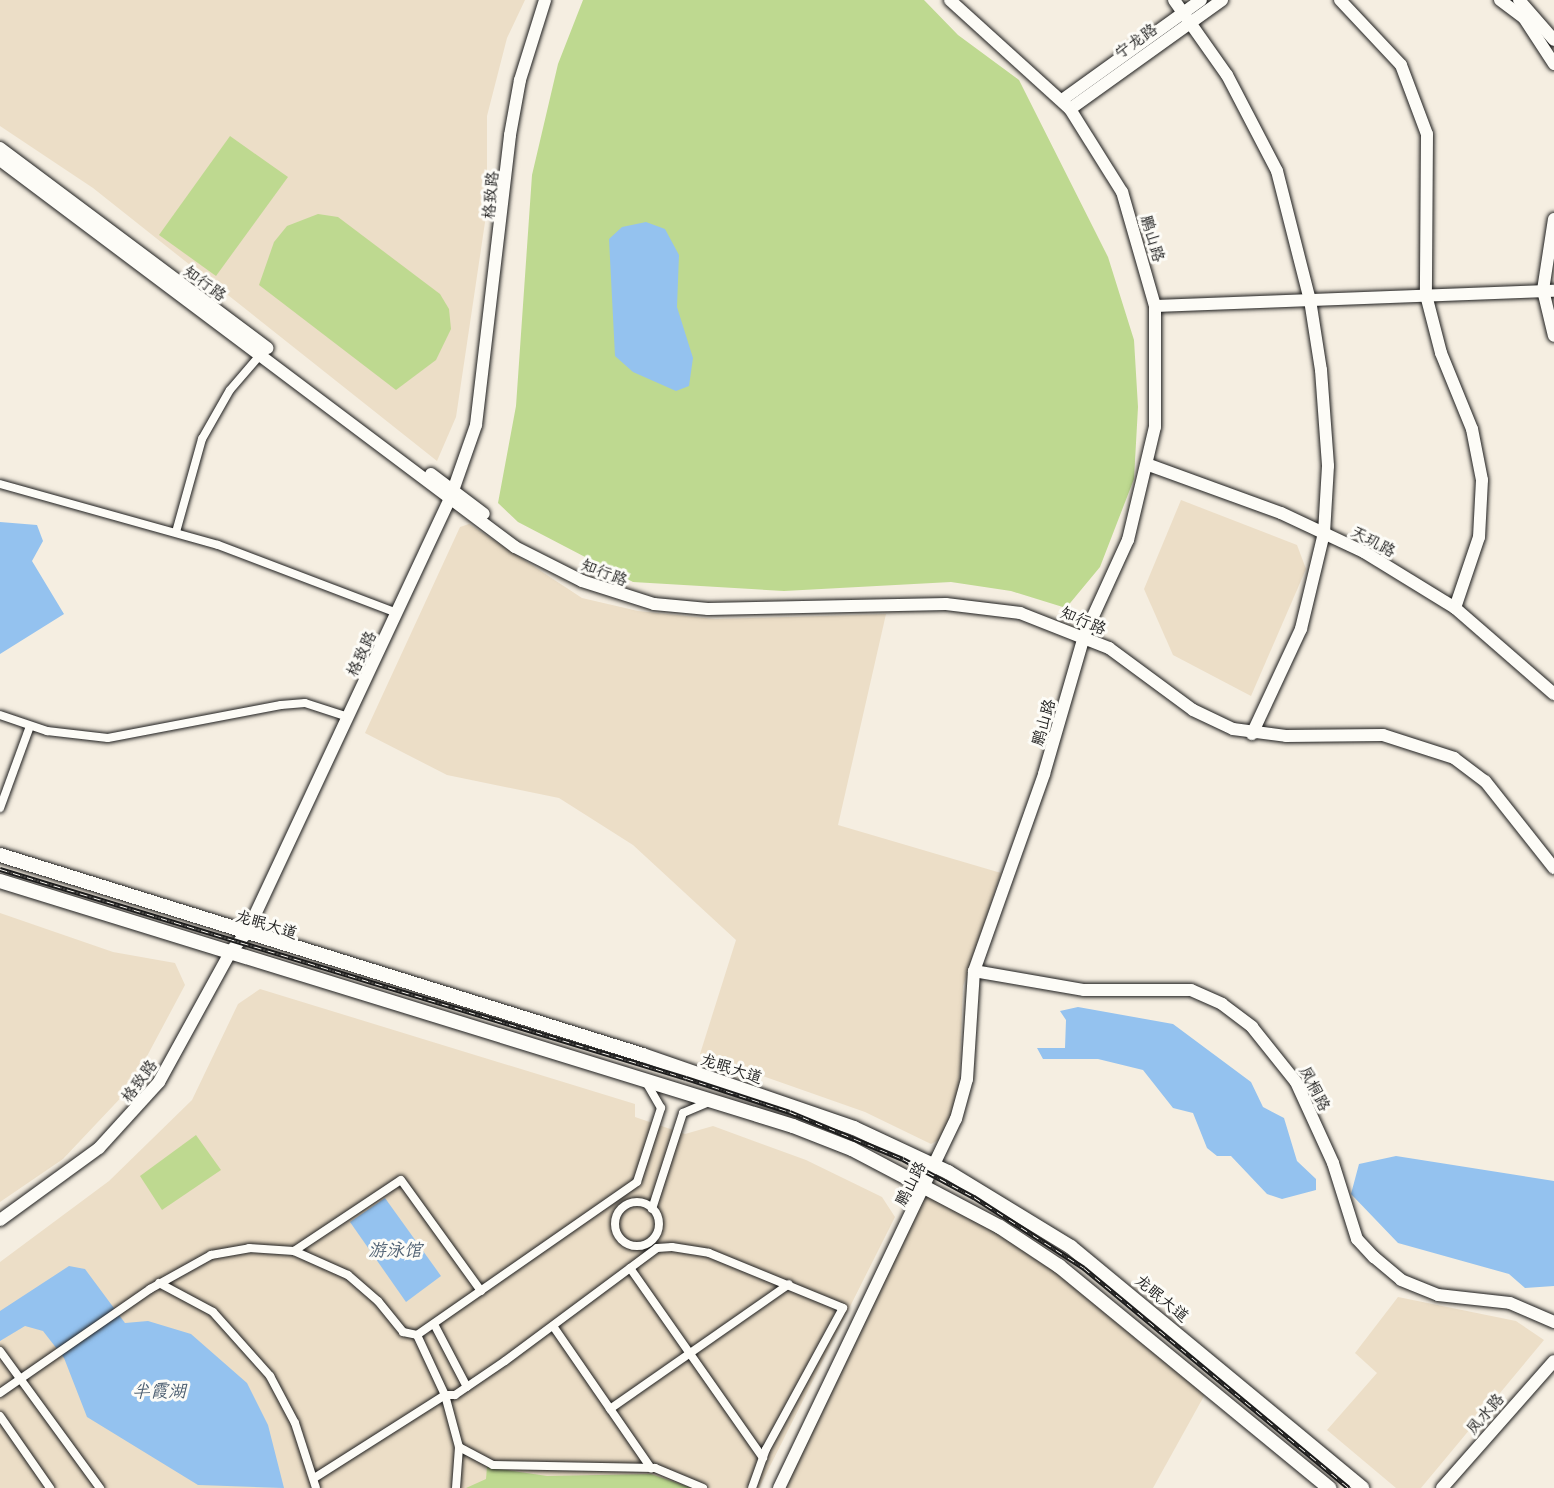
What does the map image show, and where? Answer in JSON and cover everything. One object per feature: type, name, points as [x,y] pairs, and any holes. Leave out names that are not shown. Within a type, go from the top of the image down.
[{"type":"main road","name":"龙眠大道","points":[[0,855],[794,1104],[936,1166],[1012,1208],[1129,1290],[1362,1488]]},
{"type":"main road","points":[[0,880],[645,1080],[852,1149],[1000,1227],[1116,1308],[1329,1488]]},
{"type":"street","name":"格致路","points":[[0,1220],[99,1148],[141,1107],[183,1043],[231,951],[246,934],[452,495],[476,425],[510,135],[520,80],[545,0]]},
{"type":"street","name":"鹏山路","points":[[779,1488],[936,1166],[967,1078],[974,971],[1044,774],[1084,636],[1128,540],[1149,465],[1158,375],[1155,306],[1122,192],[1066,105],[950,0]]},
{"type":"street","points":[[1174,0],[1268,151],[1310,300],[1326,427],[1324,533],[1301,629],[1252,734]]},
{"type":"street","name":"宁龙路","points":[[1066,105],[1186,16],[1200,0]]},
{"type":"street","name":"宁龙路","points":[[1186,16],[1222,0]]},
{"type":"street","points":[[1340,0],[1390,50],[1420,108],[1430,155],[1423,250],[1426,295],[1441,353],[1472,429],[1482,480],[1479,537],[1455,608]]},
{"type":"street","points":[[1500,0],[1524,18],[1554,64]]},
{"type":"street","points":[[1519,0],[1554,40]]},
{"type":"street","name":"知行路","points":[[0,148],[452,495]]},
{"type":"street","name":"知行路","points":[[0,160],[533,555],[582,581],[654,604],[708,609],[991,605],[1084,636],[1213,722],[1252,734],[1383,735],[1429,746],[1485,781],[1554,868]]},
{"type":"street","points":[[1554,219],[1549,290],[1554,336]]},
{"type":"street","points":[[1155,306],[1549,290]]},
{"type":"street","points":[[176,532],[202,439],[230,390],[261,354]]},
{"type":"street","name":"天玑路","points":[[1149,465],[1324,533],[1455,608],[1554,694]]},
{"type":"street","points":[[0,484],[176,532],[397,613]]},
{"type":"street","points":[[0,715],[30,726],[108,738],[305,703],[348,717]]},
{"type":"street","points":[[0,808],[30,726]]},
{"type":"street","name":"凤桐路","points":[[974,971],[1084,990],[1191,990],[1222,1004],[1252,1027],[1296,1082],[1332,1163],[1357,1239],[1374,1257],[1401,1280],[1438,1295],[1510,1303],[1554,1322]]},
{"type":"street","points":[[0,1393],[159,1283],[211,1256],[249,1248],[294,1251],[348,1275],[378,1301],[402,1332],[417,1335],[637,1182],[661,1108],[645,1080]]},
{"type":"street","points":[[652,1209],[682,1113],[711,1101]]},
{"type":"street","points":[[294,1251],[401,1180],[482,1291]]},
{"type":"street","points":[[617,1196],[625,1206]]},
{"type":"street","points":[[314,1478],[320,1479],[445,1395],[467,1387],[630,1268],[654,1244],[658,1221],[652,1209],[639,1202],[625,1206],[615,1225],[621,1239],[640,1245],[654,1244],[709,1254],[789,1284],[843,1308],[763,1458],[752,1488]]},
{"type":"street","points":[[630,1268],[763,1458]]},
{"type":"street","points":[[159,1283],[213,1312],[270,1376],[314,1478],[316,1488]]},
{"type":"street","points":[[610,1408],[789,1284]]},
{"type":"street","points":[[435,1324],[467,1387]]},
{"type":"street","points":[[553,1326],[651,1468]]},
{"type":"street","points":[[417,1335],[445,1395],[459,1447],[456,1488]]},
{"type":"street","points":[[0,1351],[22,1377],[100,1488]]},
{"type":"street","name":"凤水路","points":[[1442,1488],[1552,1367]]},
{"type":"street","points":[[0,1416],[50,1488]]},
{"type":"street","points":[[459,1447],[493,1465],[651,1468],[703,1488]]},
{"type":"shaded area","points":[[0,0],[525,0],[507,38],[487,116],[487,209],[456,417],[437,461],[93,188],[0,126]]},
{"type":"shaded area","points":[[1181,500],[1297,545],[1306,569],[1251,696],[1173,655],[1144,589]]},
{"type":"shaded area","points":[[469,524],[582,598],[638,611],[715,619],[886,614],[838,825],[1001,873],[963,986],[959,1092],[942,1138],[931,1144],[865,1112],[700,1054],[736,940],[633,845],[559,798],[447,775],[365,733],[460,527]]},
{"type":"shaded area","points":[[0,913],[113,952],[175,963],[185,985],[130,1088],[63,1159],[0,1202]]},
{"type":"shaded area","points":[[260,989],[635,1104],[635,1117],[685,1134],[713,1126],[806,1160],[882,1197],[895,1217],[759,1488],[0,1488],[0,1262],[109,1181],[192,1100],[238,1004]]},
{"type":"shaded area","points":[[926,1186],[1000,1227],[1209,1387],[1153,1488],[779,1488]]},
{"type":"shaded area","points":[[1398,1297],[1516,1321],[1544,1340],[1421,1488],[1396,1488],[1327,1430],[1377,1373],[1355,1353]]},
{"type":"green space","points":[[583,0],[924,0],[958,35],[1019,80],[1108,257],[1134,340],[1138,407],[1134,479],[1100,567],[1066,608],[1011,591],[951,582],[784,591],[633,582],[518,522],[498,503],[516,406],[532,175],[558,64]]},
{"type":"green space","points":[[230,136],[288,177],[216,276],[159,235]]},
{"type":"green space","points":[[318,214],[338,217],[440,294],[449,309],[451,329],[436,360],[396,390],[259,285],[274,242],[287,226]]},
{"type":"green space","points":[[196,1135],[221,1170],[162,1210],[140,1176]]},
{"type":"green space","points":[[487,1467],[547,1476],[651,1474],[692,1488],[466,1488],[486,1479]]},
{"type":"water","points":[[646,222],[665,229],[679,255],[677,307],[693,358],[689,386],[676,391],[633,372],[615,356],[609,239],[622,227]]},
{"type":"water","points":[[0,522],[37,525],[43,541],[32,561],[64,614],[0,654]]},
{"type":"water","points":[[1078,1007],[1173,1024],[1251,1082],[1263,1107],[1284,1118],[1297,1161],[1316,1179],[1316,1190],[1282,1199],[1267,1194],[1231,1156],[1217,1156],[1207,1148],[1193,1113],[1173,1108],[1143,1070],[1098,1059],[1043,1059],[1037,1048],[1065,1048],[1066,1020],[1060,1011]]},
{"type":"water","points":[[1396,1156],[1554,1181],[1554,1286],[1525,1288],[1509,1274],[1398,1243],[1351,1194],[1359,1164]]},
{"type":"water","name":"游泳馆","points":[[385,1198],[441,1276],[406,1302],[350,1222]]},
{"type":"water","name":"半霞湖","points":[[69,1266],[85,1269],[125,1323],[148,1321],[191,1334],[247,1383],[268,1425],[284,1488],[198,1485],[87,1417],[64,1358],[43,1331],[25,1326],[0,1341],[0,1311]]},
{"type":"railway","points":[[0,869],[686,1078],[790,1112],[903,1159],[974,1197],[1084,1268],[1349,1488]]}]
